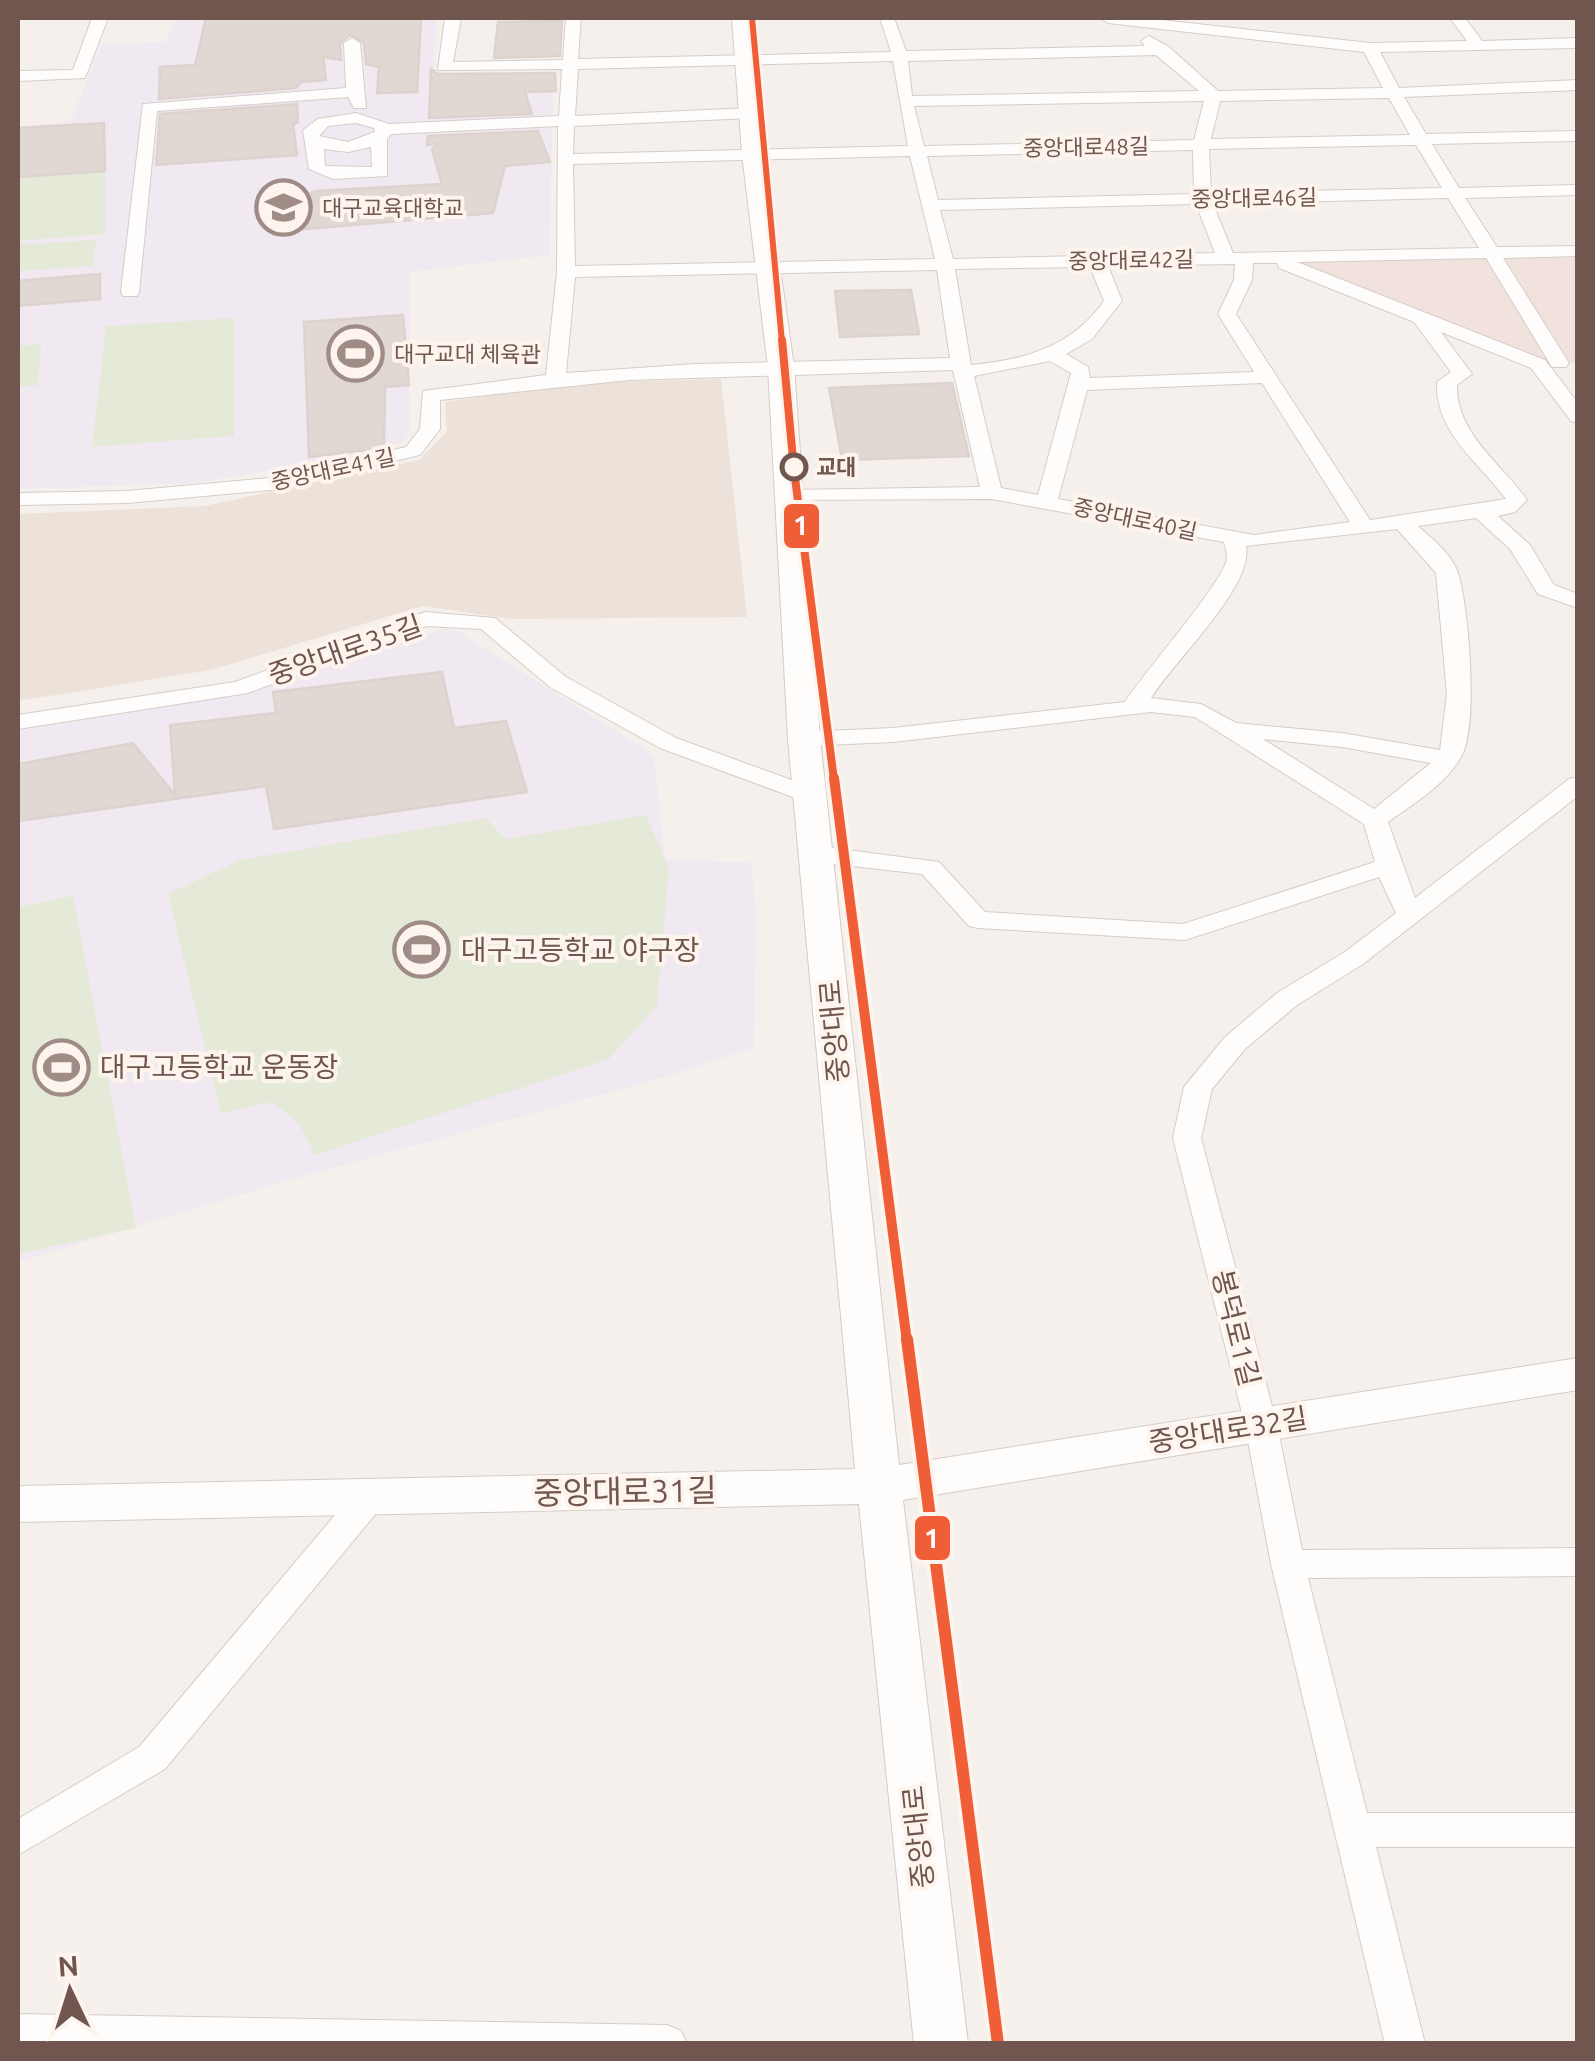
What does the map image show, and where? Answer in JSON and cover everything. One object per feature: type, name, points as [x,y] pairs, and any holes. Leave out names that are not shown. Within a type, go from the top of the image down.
[{"type":"main road","name":"중앙대로","points":[[742,18],[754,154],[781,367],[804,739],[940,2044]]},
{"type":"main road","name":"중앙대로32길","points":[[879,1486],[1578,1374]]},
{"type":"main road","name":"중앙대로31길","points":[[18,1504],[879,1486]]},
{"type":"street","points":[[18,76],[80,75],[100,18]]},
{"type":"street","points":[[453,18],[444,67],[900,55],[1053,75],[1096,74],[1164,50]]},
{"type":"street","points":[[556,376],[566,272],[564,158],[573,18]]},
{"type":"street","points":[[887,18],[900,55],[906,101],[946,264],[963,368],[992,493]]},
{"type":"street","points":[[1109,18],[1370,48],[1578,43]]},
{"type":"street","points":[[1109,18],[1164,50],[1213,95]]},
{"type":"street","points":[[1458,18],[1478,46]]},
{"type":"street","points":[[304,95],[318,169],[333,174],[381,172],[382,134],[366,119],[354,92],[352,43]]},
{"type":"street","points":[[1550,44],[1578,58]]},
{"type":"street","points":[[1370,48],[1419,139],[1495,254],[1558,363],[1578,416]]},
{"type":"street","points":[[906,101],[1053,75],[1096,74],[1213,95],[1578,85]]},
{"type":"street","points":[[130,292],[149,107],[354,92]]},
{"type":"street","points":[[1213,95],[1202,145],[1203,198],[1243,280],[1227,314],[1363,526]]},
{"type":"street","points":[[313,136],[348,146],[382,134],[568,119],[750,113]]},
{"type":"street","points":[[313,136],[334,120],[366,119]]},
{"type":"street","name":"중앙대로48길","points":[[564,158],[1578,136]]},
{"type":"street","name":"중앙대로46길","points":[[932,205],[1578,190]]},
{"type":"street","name":"중앙대로42길","points":[[566,272],[1578,251]]},
{"type":"street","points":[[1270,258],[1421,318],[1558,363]]},
{"type":"street","name":"중앙대로41길","points":[[18,500],[127,497],[271,484],[413,452],[430,429],[430,394],[556,376],[781,367],[1008,368],[1052,354],[1106,314],[1113,301],[1097,260]]},
{"type":"street","name":"중앙대로40길","points":[[789,496],[992,493],[1048,500],[1234,539],[1292,538],[1508,508],[1517,500],[1505,481],[1465,438],[1448,411],[1448,382],[1462,374],[1421,318]]},
{"type":"street","points":[[1048,500],[1081,371],[1052,354]]},
{"type":"street","points":[[1080,384],[1267,377]]},
{"type":"street","points":[[1480,512],[1519,545],[1536,580],[1546,590],[1578,601]]},
{"type":"street","points":[[1375,820],[1447,759],[1460,737],[1447,572],[1442,561],[1401,521]]},
{"type":"street","points":[[1134,706],[1154,673],[1228,583],[1238,558],[1234,539]]},
{"type":"street","name":"중앙대로35길","points":[[18,722],[240,688],[425,619],[487,623],[558,682],[668,743],[810,796]]},
{"type":"street","points":[[804,739],[932,732],[1120,711],[1134,706],[1183,705],[1203,712],[1375,820],[1388,866],[1410,915]]},
{"type":"street","points":[[1228,729],[1342,740],[1447,759]]},
{"type":"street","name":"봉덕로1길","points":[[1404,2044],[1288,1564],[1260,1425],[1187,1138],[1198,1087],[1235,1043],[1287,999],[1354,958],[1578,784]]},
{"type":"street","points":[[818,854],[930,867],[978,920],[1185,932],[1388,866]]},
{"type":"street","points":[[18,1838],[152,1758],[370,1498]]},
{"type":"street","points":[[1288,1564],[1578,1562]]},
{"type":"street","points":[[1354,1830],[1578,1830]]},
{"type":"street","points":[[18,2033],[667,2044]]},
{"type":"shaded area","name":"대구교육대학교","points":[[177,18],[437,18],[433,78],[554,72],[549,255],[410,272],[409,431],[403,442],[362,455],[196,483],[18,489],[18,127],[71,121],[101,44],[165,42]]},
{"type":"shaded area","points":[[1577,250],[1577,362],[1538,364],[1270,258]]},
{"type":"shaded area","points":[[721,379],[747,617],[512,619],[423,606],[211,670],[18,701],[18,514],[205,506],[419,460],[447,432],[445,402],[570,383]]},
{"type":"shaded area","points":[[451,627],[654,755],[665,859],[751,863],[756,913],[754,1048],[651,1081],[289,1180],[18,1262],[18,731],[262,687]]},
{"type":"green space","points":[[105,171],[105,234],[18,241],[18,177]]},
{"type":"green space","points":[[96,240],[93,266],[18,271],[18,245]]},
{"type":"green space","points":[[234,318],[234,436],[92,447],[106,326]]},
{"type":"green space","points":[[41,344],[38,385],[18,387],[18,346]]},
{"type":"green space","name":"대구고등학교 야구장","points":[[646,815],[669,870],[657,1006],[609,1059],[315,1155],[299,1124],[273,1102],[221,1113],[168,894],[240,860],[486,818],[506,839]]},
{"type":"green space","name":"대구고등학교 운동장","points":[[73,896],[136,1228],[18,1254],[18,907]]},
{"type":"building","points":[[206,18],[421,18],[417,92],[377,93],[379,67],[366,64],[364,43],[350,35],[340,43],[341,60],[323,57],[326,80],[301,82],[296,88],[159,99],[160,67],[195,65]]},
{"type":"building","points":[[562,21],[560,56],[494,58],[498,22]]},
{"type":"building","points":[[431,69],[438,74],[555,73],[556,91],[525,92],[532,114],[429,118]]},
{"type":"building","points":[[297,104],[298,123],[293,124],[297,155],[156,165],[160,114]]},
{"type":"building","points":[[104,123],[105,171],[18,177],[18,128]]},
{"type":"building","points":[[538,131],[550,162],[505,166],[493,213],[284,231],[281,204],[316,191],[442,184],[432,149],[440,144],[427,145],[428,136]]},
{"type":"building","points":[[100,274],[100,299],[18,306],[18,281]]},
{"type":"building","points":[[911,290],[919,334],[840,337],[835,291]]},
{"type":"building","points":[[403,315],[409,385],[385,387],[384,448],[309,457],[304,322]]},
{"type":"building","points":[[952,383],[969,456],[842,460],[829,388]]},
{"type":"building","points":[[442,672],[454,728],[506,721],[527,792],[274,829],[266,786],[18,821],[18,764],[133,743],[175,795],[170,725],[276,713],[273,692]]},
{"type":"transit line","name":"1","points":[[752,18],[794,470],[998,2044]]},
{"type":"place","name":"대구교육대학교","points":[[283,208]]},
{"type":"place","name":"대구교대 체육관","points":[[355,354]]},
{"type":"place","name":"교대","points":[[794,467]]},
{"type":"place","name":"대구고등학교 야구장","points":[[422,950]]},
{"type":"place","name":"대구고등학교 운동장","points":[[61,1067]]}]
